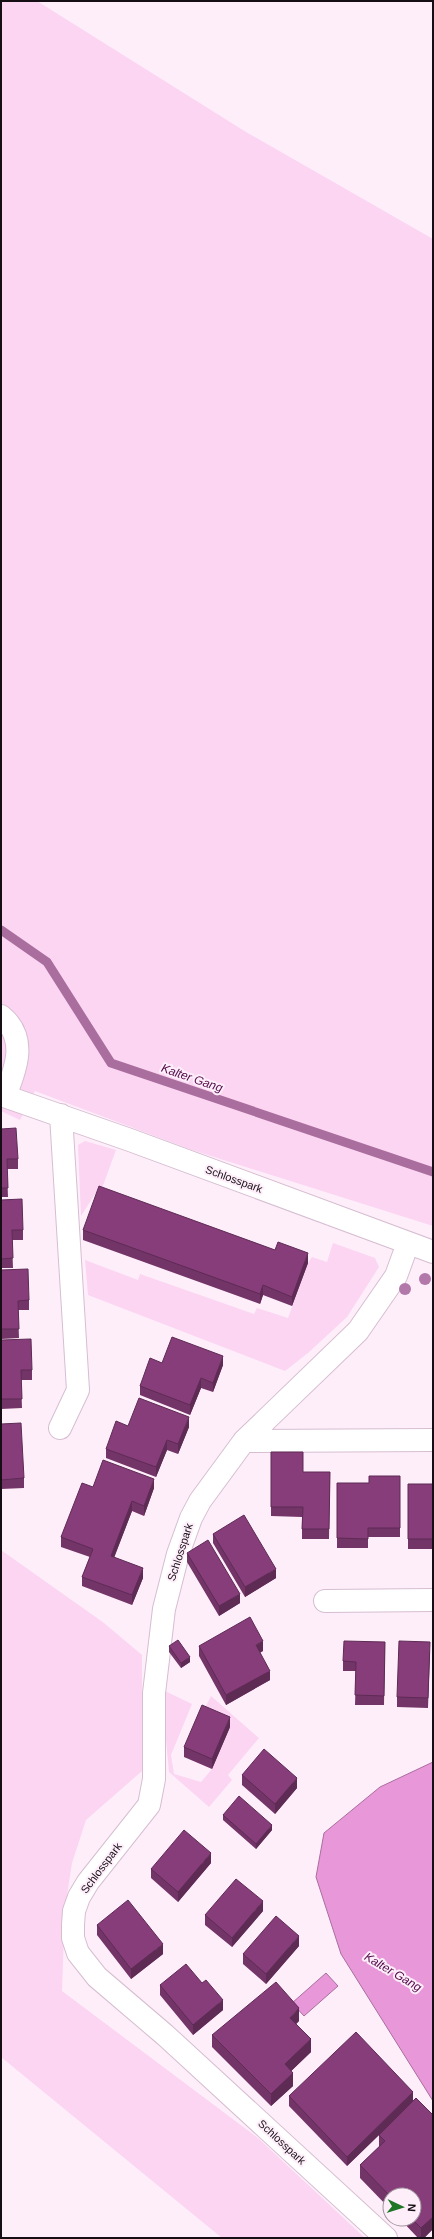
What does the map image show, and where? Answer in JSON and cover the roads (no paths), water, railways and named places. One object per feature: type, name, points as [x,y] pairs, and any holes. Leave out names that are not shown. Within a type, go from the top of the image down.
[{"type":"street","name":"Schlosspark","points":[[1,1016],[13,1030],[17,1042],[18,1057],[15,1072],[3,1095],[433,1252]]},
{"type":"street","points":[[60,1428],[78,1390],[61,1115]]},
{"type":"street","name":"Schlosspark","points":[[386,2238],[166,2035],[97,1977],[78,1953],[73,1938],[74,1911],[88,1882],[149,1805],[154,1779],[154,1693],[164,1609],[185,1534],[200,1501],[244,1441],[358,1332],[396,1276],[408,1243]]},
{"type":"street","points":[[244,1441],[433,1440]]},
{"type":"street","points":[[325,1600],[433,1600]]},
{"type":"water","points":[[433,1762],[433,2101],[341,1954],[316,1877],[324,1833],[380,1787]]},
{"type":"water","points":[[326,1973],[338,1986],[304,2016],[292,2003]]},
{"type":"waterway","name":"Kalter Gang","points":[[1,930],[47,962],[111,1063],[433,1172]]}]
